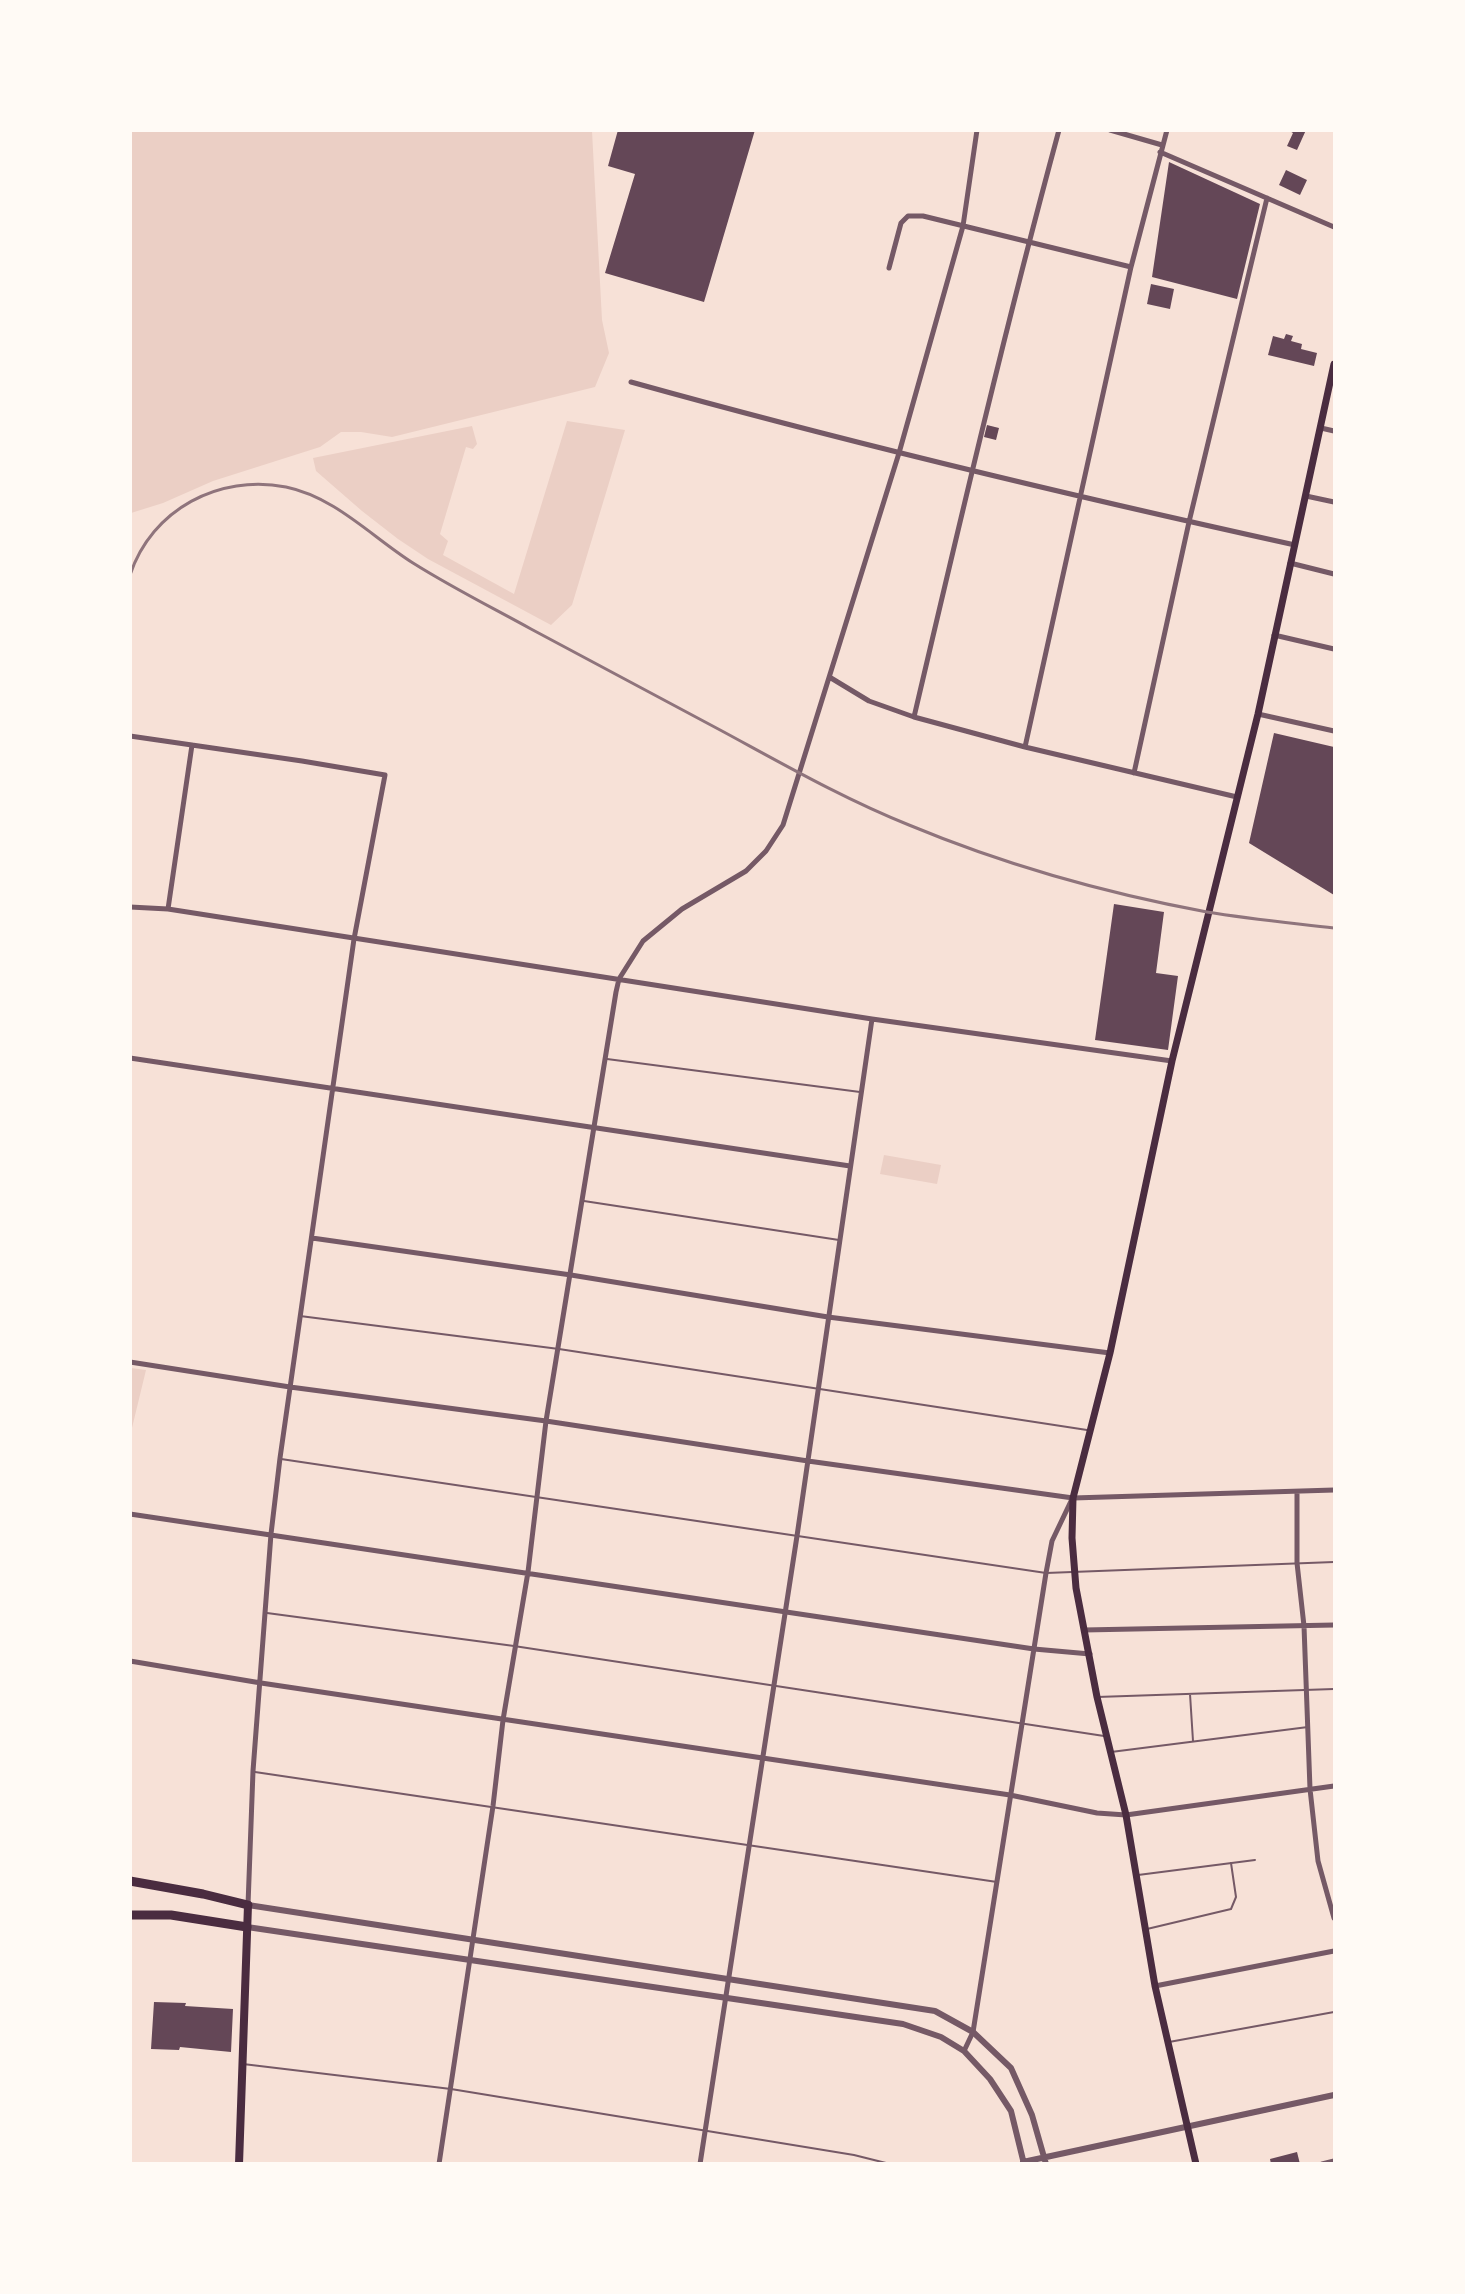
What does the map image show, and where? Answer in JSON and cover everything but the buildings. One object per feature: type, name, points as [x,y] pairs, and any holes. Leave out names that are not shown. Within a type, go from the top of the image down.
[{"type":"highway","points":[[130,1881],[203,1894],[248,1905]]},
{"type":"highway","points":[[134,1915],[171,1916],[247,1927]]},
{"type":"main road","points":[[1196,2163],[1155,1986],[1126,1815],[1084,1630],[1074,1571],[1073,1498],[1110,1353],[1172,1061],[1258,714],[1335,364]]},
{"type":"main road","points":[[238,2163],[248,1905]]},
{"type":"street","points":[[439,2163],[471,1939],[493,1806],[514,1646],[528,1572],[546,1421],[619,979],[643,941],[682,909],[746,871],[766,851],[783,825],[831,678],[899,453],[963,226],[977,130]]},
{"type":"street","points":[[914,717],[1028,243],[1059,130]]},
{"type":"street","points":[[1110,130],[1162,145]]},
{"type":"street","points":[[1025,747],[1131,267],[1167,130]]},
{"type":"street","points":[[1160,152],[1335,227]]},
{"type":"street","points":[[1134,773],[1189,522],[1267,198]]},
{"type":"street","points":[[889,268],[901,223],[908,216],[923,216],[1131,267]]},
{"type":"street","points":[[631,382],[764,419],[972,471],[1295,545]]},
{"type":"street","points":[[1321,428],[1335,431]]},
{"type":"street","points":[[1306,496],[1335,502]]},
{"type":"street","points":[[1290,563],[1335,574]]},
{"type":"street","points":[[1274,635],[1335,650]]},
{"type":"street","points":[[831,678],[869,700],[914,717],[1025,747],[1237,797]]},
{"type":"street","points":[[1258,714],[1335,731]]},
{"type":"street","points":[[130,736],[385,775],[354,939],[280,1458],[271,1534],[253,1771],[248,1905],[728,1977],[935,2011],[973,2032],[1011,2068],[1032,2115],[1045,2160]]},
{"type":"street","points":[[168,909],[192,745]]},
{"type":"street","points":[[130,906],[168,909],[872,1019],[1172,1061]]},
{"type":"street","points":[[700,2163],[724,1998],[751,1845],[872,1019]]},
{"type":"street","points":[[130,1058],[850,1166]]},
{"type":"street","points":[[312,1238],[571,1275],[828,1317],[1110,1353]]},
{"type":"street","points":[[130,1362],[290,1387],[546,1421],[1073,1498],[1335,1490]]},
{"type":"street","points":[[1297,1492],[1297,1563],[1304,1626],[1310,1789],[1318,1861],[1335,1918]]},
{"type":"street","points":[[964,2051],[973,2032],[1052,1541],[1073,1498]]},
{"type":"street","points":[[130,1514],[784,1612],[1090,1654]]},
{"type":"street","points":[[1084,1630],[1335,1625]]},
{"type":"street","points":[[130,1661],[503,1720],[1010,1795],[1097,1813],[1126,1815],[1335,1786]]},
{"type":"street","points":[[247,1927],[903,2024],[941,2037],[964,2051],[990,2079],[1011,2111],[1024,2162],[1045,2160],[1335,2095]]},
{"type":"street","points":[[1155,1986],[1335,1951]]},
{"type":"street","points":[[1322,2163],[1335,2161]]},
{"type":"lane","points":[[604,1059],[860,1092]]},
{"type":"lane","points":[[582,1201],[839,1240]]},
{"type":"lane","points":[[300,1316],[559,1349],[1090,1431]]},
{"type":"lane","points":[[280,1458],[1046,1573],[1335,1562]]},
{"type":"lane","points":[[265,1612],[514,1646],[1107,1737]]},
{"type":"lane","points":[[1098,1697],[1335,1689]]},
{"type":"lane","points":[[1190,1694],[1193,1741]]},
{"type":"lane","points":[[1110,1752],[1308,1727]]},
{"type":"lane","points":[[253,1771],[997,1882]]},
{"type":"lane","points":[[1135,1875],[1255,1860]]},
{"type":"lane","points":[[1145,1930],[1232,1909],[1236,1897],[1231,1863]]},
{"type":"lane","points":[[1168,2042],[1335,2012]]},
{"type":"lane","points":[[243,2064],[451,2089],[854,2154],[890,2163]]},
{"type":"shaded area","points":[[131,130],[592,131],[602,320],[609,353],[595,387],[392,437],[361,432],[341,432],[320,447],[213,481],[163,503],[131,513]]},
{"type":"shaded area","points":[[567,421],[625,430],[572,605],[551,625],[428,559],[398,539],[316,471],[313,458],[472,426],[477,444],[473,449],[466,447],[440,534],[448,541],[443,555],[514,594]]},
{"type":"shaded area","points":[[884,1155],[941,1165],[937,1184],[880,1174]]},
{"type":"shaded area","points":[[130,1368],[146,1370],[131,1432]]},
{"type":"railway","points":[[130,575],[140,552],[154,532],[171,515],[191,501],[236,486],[261,484],[304,492],[337,509],[398,553],[456,589],[814,781],[885,815],[982,853],[1093,887],[1207,912],[1334,928]]}]
